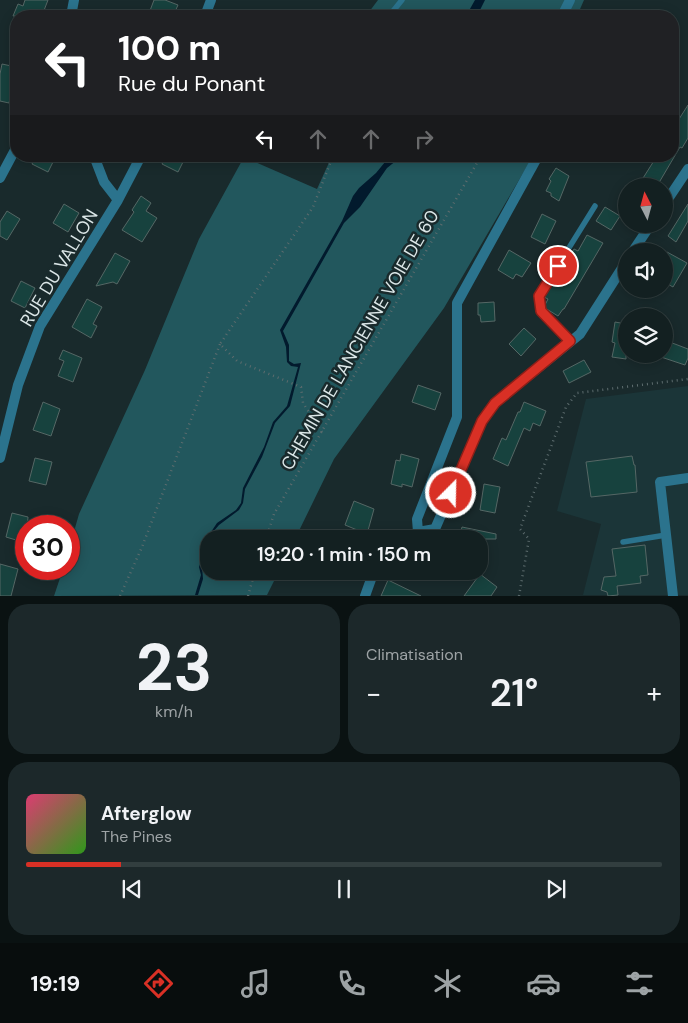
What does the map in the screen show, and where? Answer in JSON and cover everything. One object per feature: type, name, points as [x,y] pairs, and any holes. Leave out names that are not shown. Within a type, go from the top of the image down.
[{"type":"street","points":[[0,178],[10,159]]},
{"type":"street","points":[[96,162],[104,182],[118,200]]},
{"type":"street","name":"RUE DU VALLON","points":[[0,458],[18,385],[40,326],[118,200],[138,162]]},
{"type":"street","points":[[418,530],[417,519],[456,417],[457,303],[535,162]]},
{"type":"street","points":[[673,192],[688,169]]},
{"type":"street","points":[[429,530],[435,529],[482,421],[495,403],[580,334],[618,275]]},
{"type":"street","points":[[673,596],[660,482],[688,478]]},
{"type":"street","points":[[365,596],[371,580]]},
{"type":"lane","points":[[394,10],[402,0]]},
{"type":"lane","points":[[570,341],[541,311],[539,296],[595,206]]},
{"type":"lane","points":[[623,542],[666,535]]},
{"type":"path","points":[[120,596],[142,547],[220,344],[313,207],[330,162]]},
{"type":"path","name":"CHEMIN DE L'ANCIENNE VOIE DE 60","points":[[269,530],[274,514],[478,162]]},
{"type":"path","points":[[220,344],[237,360],[301,386],[303,403],[322,432]]},
{"type":"path","points":[[519,596],[529,539],[520,529],[566,408],[577,393],[688,380]]},
{"type":"path","points":[[248,596],[253,580]]},
{"type":"shaded area","points":[[378,0],[584,0],[580,10],[370,10]]},
{"type":"shaded area","points":[[475,0],[485,0],[480,10],[469,10]]},
{"type":"shaded area","points":[[241,162],[255,162],[317,189],[329,162],[529,162],[444,308],[334,459],[299,530],[200,530],[200,580],[274,580],[267,595],[54,596],[59,580],[80,580],[79,514],[145,370],[199,239]]},
{"type":"shaded area","points":[[385,162],[394,162],[387,168],[360,207],[344,223],[283,331],[289,345],[289,361],[294,364],[301,363],[290,406],[275,423],[262,457],[245,489],[243,503],[239,510],[212,530],[217,523],[236,510],[241,503],[243,488],[264,447],[273,422],[287,406],[298,367],[291,366],[287,362],[286,347],[280,330],[359,188]]},
{"type":"shaded area","points":[[688,386],[688,595],[583,595],[601,524],[557,511],[586,399]]},
{"type":"shaded area","points":[[200,578],[203,580],[198,595],[195,595]]},
{"type":"building","points":[[25,0],[48,0],[44,10],[16,10],[18,4],[23,6]]},
{"type":"building","points":[[154,0],[165,0],[178,5],[176,10],[150,10]]},
{"type":"building","points":[[2,64],[10,66],[9,103],[0,101]]},
{"type":"building","points":[[688,105],[688,138],[682,148],[679,149],[679,119]]},
{"type":"building","points":[[33,162],[53,162],[48,172],[32,164]]},
{"type":"building","points":[[163,162],[183,162],[178,172],[162,164]]},
{"type":"building","points":[[653,162],[671,162],[662,178],[643,178]]},
{"type":"building","points":[[556,168],[569,176],[559,201],[546,191],[551,181],[549,179]]},
{"type":"building","points":[[141,196],[151,203],[146,211],[157,218],[142,242],[122,230],[134,212],[132,210]]},
{"type":"building","points":[[64,204],[79,213],[68,232],[53,223]]},
{"type":"building","points":[[688,204],[688,221],[676,242],[668,236],[670,233],[673,233],[673,228]]},
{"type":"building","points":[[605,207],[618,215],[618,219],[611,230],[596,221]]},
{"type":"building","points":[[7,211],[20,219],[7,240],[0,236],[0,222]]},
{"type":"building","points":[[542,214],[556,221],[545,244],[531,237]]},
{"type":"building","points":[[587,235],[603,243],[558,316],[545,308],[548,299],[544,297],[552,284],[556,287],[571,263],[567,260],[574,249],[578,251]]},
{"type":"building","points":[[509,250],[531,263],[522,277],[516,274],[513,279],[498,270]]},
{"type":"building","points":[[115,253],[130,261],[117,284],[113,282],[96,286]]},
{"type":"building","points":[[673,255],[687,263],[673,287]]},
{"type":"building","points":[[21,281],[35,288],[25,308],[11,301]]},
{"type":"building","points":[[87,299],[102,307],[93,324],[97,326],[91,338],[72,327]]},
{"type":"building","points":[[494,302],[495,321],[481,322],[480,315],[478,315],[478,303]]},
{"type":"building","points":[[615,322],[618,323],[618,358],[612,357],[615,343],[612,342]]},
{"type":"building","points":[[524,328],[536,339],[521,356],[509,344]]},
{"type":"building","points":[[673,343],[688,349],[688,358],[685,365],[673,361]]},
{"type":"building","points":[[63,350],[82,358],[73,382],[58,376],[64,361],[59,359]]},
{"type":"building","points":[[584,360],[591,372],[569,383],[563,371]]},
{"type":"building","points":[[418,385],[441,393],[435,410],[412,402]]},
{"type":"building","points":[[43,402],[60,409],[51,436],[33,430]]},
{"type":"building","points":[[524,402],[546,411],[540,426],[533,423],[530,431],[524,428],[508,466],[493,459],[502,438],[506,440]]},
{"type":"building","points":[[401,454],[419,459],[412,487],[402,484],[402,487],[391,484],[396,460],[400,461]]},
{"type":"building","points":[[632,456],[635,465],[637,492],[591,497],[586,462]]},
{"type":"building","points":[[35,458],[52,462],[46,485],[29,481]]},
{"type":"building","points":[[484,484],[500,487],[495,513],[480,510]]},
{"type":"building","points":[[354,501],[374,509],[368,530],[357,530],[345,525]]},
{"type":"building","points":[[12,513],[20,515],[15,515],[15,540],[6,537]]},
{"type":"building","points":[[462,527],[477,530],[461,530]]},
{"type":"building","points":[[488,532],[496,534],[496,539],[488,539]]},
{"type":"building","points":[[645,545],[648,575],[640,576],[641,583],[617,586],[618,595],[608,596],[607,592],[601,590],[604,577],[616,576],[612,549]]},
{"type":"building","points":[[0,564],[15,568],[15,580],[11,596],[0,596]]},
{"type":"building","points":[[388,580],[421,596],[381,596]]},
{"type":"building","points":[[476,580],[488,580],[497,587],[491,596],[464,596]]},
{"type":"route","points":[[451,493],[482,421],[495,403],[570,341],[541,311],[539,296],[558,266]]}]
